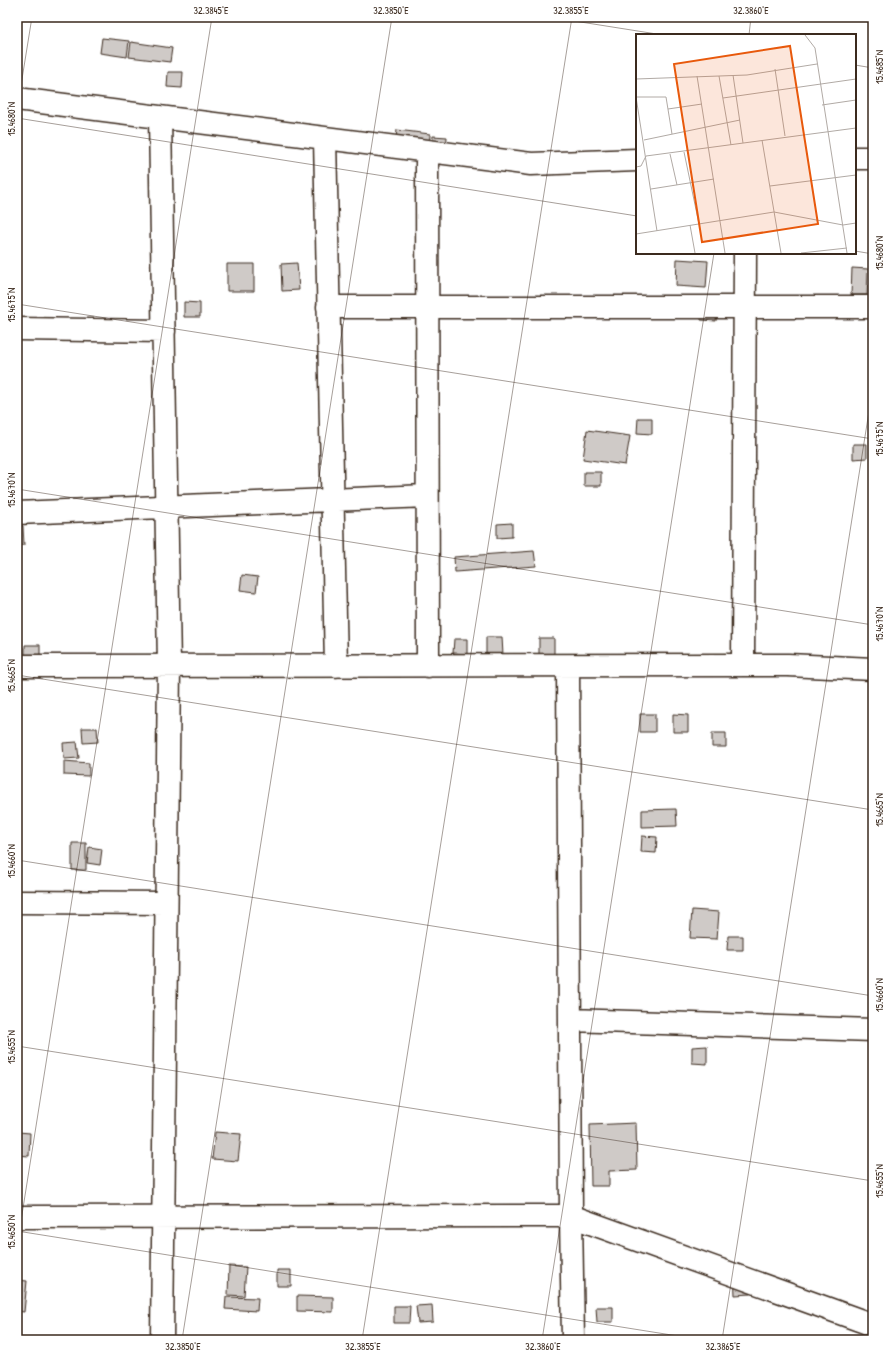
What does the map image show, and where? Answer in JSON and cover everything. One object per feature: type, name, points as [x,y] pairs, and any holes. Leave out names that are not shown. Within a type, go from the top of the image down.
[{"type":"street","points":[[17,99],[531,164],[636,160]]},
{"type":"street","points":[[160,117],[169,666],[162,1340]]},
{"type":"street","points":[[325,138],[336,666]]},
{"type":"street","points":[[427,151],[428,666]]},
{"type":"street","points":[[856,158],[873,158]]},
{"type":"street","points":[[743,665],[746,254]]},
{"type":"street","points":[[328,307],[873,307]]},
{"type":"street","points":[[17,329],[164,331]]},
{"type":"street","points":[[17,513],[427,496]]},
{"type":"street","points":[[17,666],[743,665],[873,668]]},
{"type":"street","points":[[568,666],[573,1340]]},
{"type":"street","points":[[17,902],[166,903]]},
{"type":"street","points":[[570,1020],[873,1030]]},
{"type":"street","points":[[17,1217],[571,1216],[873,1326]]},
{"type":"building","points":[[102,38],[129,41],[127,57],[100,53]]},
{"type":"building","points":[[131,42],[172,48],[170,62],[129,57]]},
{"type":"building","points":[[168,72],[183,72],[182,88],[167,87]]},
{"type":"building","points":[[397,130],[430,134],[429,150],[395,146]]},
{"type":"building","points":[[433,136],[447,137],[446,151],[432,150]]},
{"type":"building","points":[[677,259],[708,261],[706,288],[676,286]]},
{"type":"building","points":[[297,263],[299,290],[282,291],[281,264]]},
{"type":"building","points":[[227,264],[254,264],[254,291],[227,291]]},
{"type":"building","points":[[852,268],[868,269],[867,295],[851,295]]},
{"type":"building","points":[[184,302],[200,303],[200,317],[184,317]]},
{"type":"building","points":[[701,305],[717,305],[716,321],[701,320]]},
{"type":"building","points":[[638,418],[652,418],[652,434],[637,433]]},
{"type":"building","points":[[587,430],[630,436],[625,465],[583,459]]},
{"type":"building","points":[[853,444],[867,444],[867,458],[853,459]]},
{"type":"building","points":[[584,472],[601,472],[601,486],[584,486]]},
{"type":"building","points":[[512,523],[512,537],[497,538],[497,524]]},
{"type":"building","points":[[17,526],[23,526],[24,545],[17,546]]},
{"type":"building","points":[[534,551],[536,566],[455,572],[454,557]]},
{"type":"building","points":[[242,575],[258,577],[256,592],[240,590]]},
{"type":"building","points":[[486,637],[502,637],[503,655],[486,655]]},
{"type":"building","points":[[539,638],[554,638],[554,654],[539,654]]},
{"type":"building","points":[[454,639],[467,639],[467,654],[453,653]]},
{"type":"building","points":[[25,645],[40,645],[40,660],[25,660]]},
{"type":"building","points":[[640,714],[655,714],[655,732],[640,732]]},
{"type":"building","points":[[673,714],[688,715],[688,732],[673,732]]},
{"type":"building","points":[[82,728],[97,728],[98,742],[83,743]]},
{"type":"building","points":[[712,733],[726,733],[726,747],[712,747]]},
{"type":"building","points":[[77,742],[79,758],[64,759],[63,743]]},
{"type":"building","points":[[64,761],[89,763],[89,776],[64,775]]},
{"type":"building","points":[[676,809],[677,826],[642,827],[642,810]]},
{"type":"building","points":[[642,836],[657,837],[656,853],[641,852]]},
{"type":"building","points":[[72,843],[86,843],[86,870],[72,870]]},
{"type":"building","points":[[89,847],[102,849],[100,865],[87,863]]},
{"type":"building","points":[[692,910],[719,912],[717,939],[690,938]]},
{"type":"building","points":[[728,936],[743,936],[743,950],[727,950]]},
{"type":"building","points":[[707,1046],[707,1064],[692,1063],[692,1047]]},
{"type":"building","points":[[636,1123],[637,1170],[609,1171],[609,1186],[591,1186],[590,1125]]},
{"type":"building","points":[[18,1132],[30,1133],[29,1156],[17,1155]]},
{"type":"building","points":[[215,1132],[241,1134],[238,1161],[212,1159]]},
{"type":"building","points":[[229,1266],[246,1267],[244,1296],[228,1295]]},
{"type":"building","points":[[277,1270],[291,1270],[291,1286],[277,1286]]},
{"type":"building","points":[[751,1270],[751,1294],[735,1295],[734,1271]]},
{"type":"building","points":[[17,1280],[27,1281],[24,1312],[17,1311]]},
{"type":"building","points":[[297,1296],[333,1297],[333,1312],[297,1311]]},
{"type":"building","points":[[226,1297],[258,1298],[257,1311],[225,1309]]},
{"type":"building","points":[[432,1305],[433,1322],[418,1323],[416,1306]]},
{"type":"building","points":[[394,1306],[410,1306],[409,1323],[394,1323]]},
{"type":"building","points":[[596,1307],[613,1307],[613,1322],[597,1322]]}]
